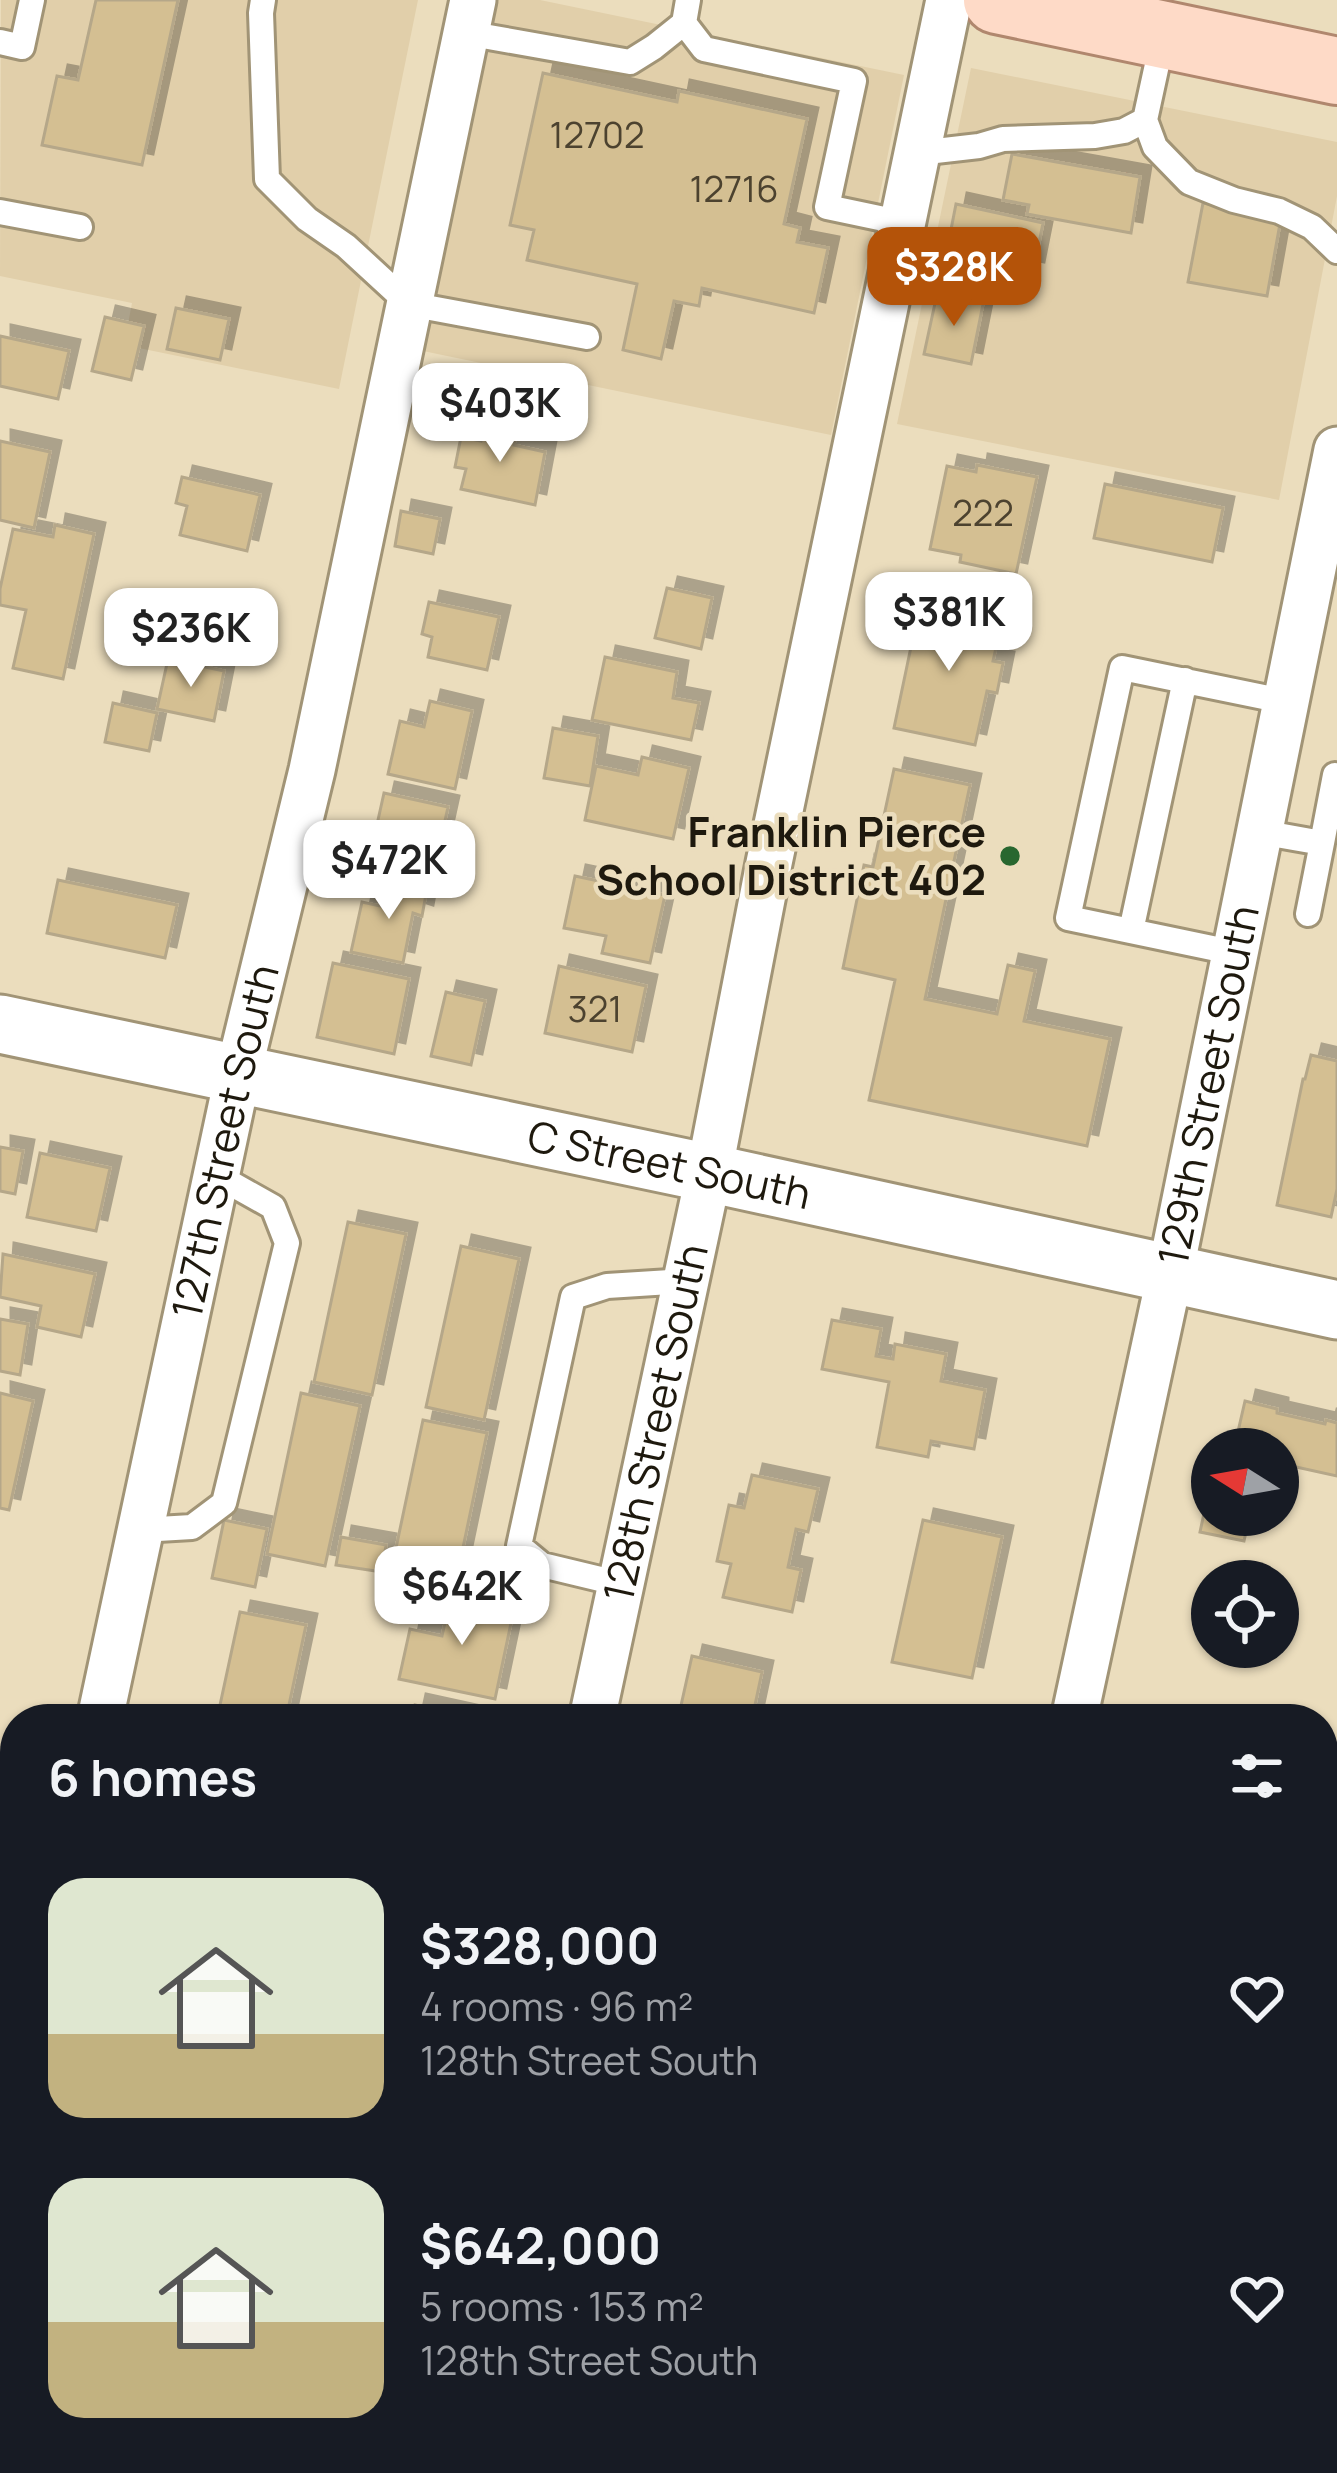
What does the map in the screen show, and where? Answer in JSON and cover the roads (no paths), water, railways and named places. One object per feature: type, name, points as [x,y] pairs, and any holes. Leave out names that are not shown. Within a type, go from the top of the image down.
[{"type":"main road","points":[[997,0],[1141,21],[1337,70]]},
{"type":"street","name":"128th Street South","points":[[595,1704],[949,0]]},
{"type":"street","name":"127th Street South","points":[[103,1704],[238,1074],[311,770],[470,17]]},
{"type":"street","name":"129th Street South","points":[[1077,1704],[1170,1274],[1337,450]]},
{"type":"street","name":"C Street South","points":[[0,1024],[1337,1310]]},
{"type":"lane","points":[[0,42],[22,47],[32,0]]},
{"type":"lane","points":[[263,0],[267,178],[307,220],[346,246],[409,304],[587,337]]},
{"type":"lane","points":[[470,17],[630,62],[654,47],[686,11],[704,49],[854,81],[827,207],[903,224]]},
{"type":"lane","points":[[1141,21],[1144,120],[1155,147],[1189,182],[1312,226],[1337,250]]},
{"type":"lane","points":[[918,153],[1003,139],[1094,136],[1124,131],[1144,120]]},
{"type":"lane","points":[[0,212],[80,227]]},
{"type":"lane","points":[[1235,952],[1068,918],[1122,668],[1288,702]]},
{"type":"lane","points":[[1130,931],[1185,680]]},
{"type":"lane","points":[[1308,914],[1335,775]]},
{"type":"lane","points":[[1260,832],[1322,844]]},
{"type":"lane","points":[[141,1529],[192,1527],[224,1503],[286,1243],[273,1207],[216,1175]]},
{"type":"lane","points":[[621,1584],[542,1565],[519,1546],[573,1297],[608,1286],[686,1281]]},
{"type":"place","name":"Franklin Pierce School District 402","points":[[1010,856]]}]
